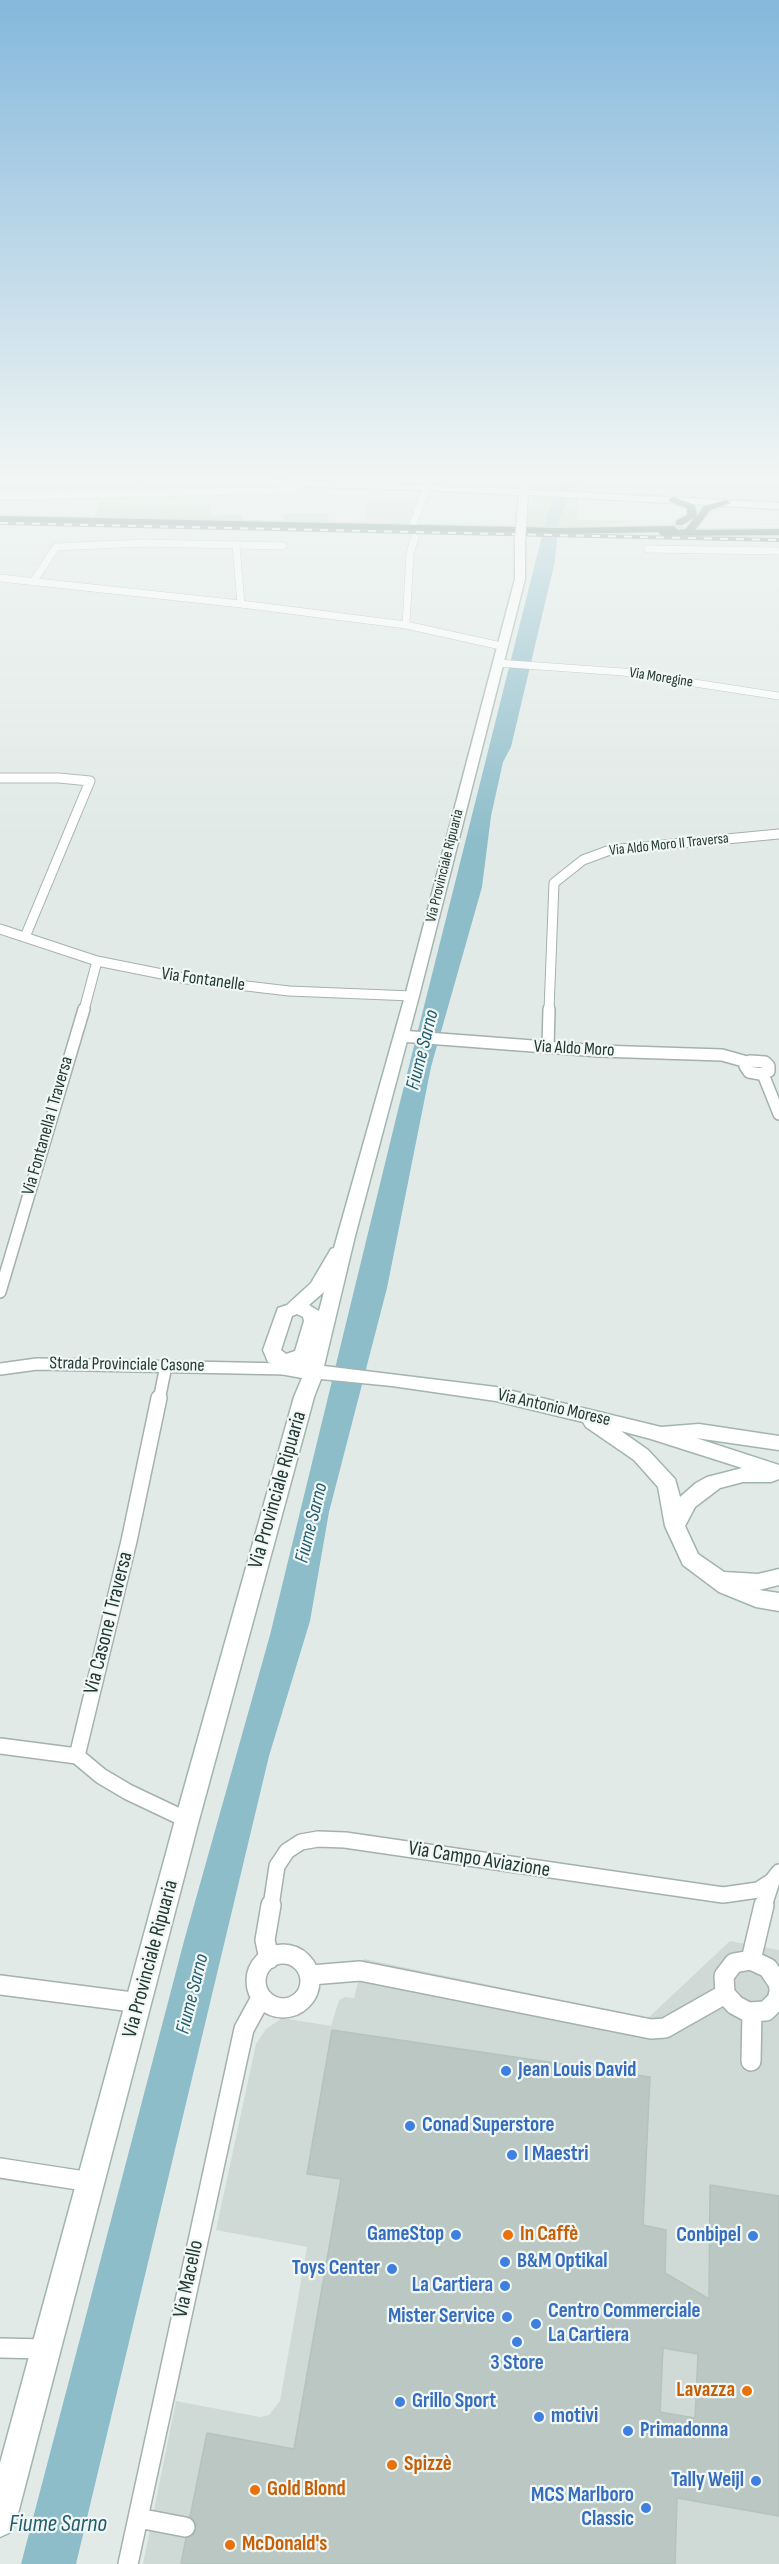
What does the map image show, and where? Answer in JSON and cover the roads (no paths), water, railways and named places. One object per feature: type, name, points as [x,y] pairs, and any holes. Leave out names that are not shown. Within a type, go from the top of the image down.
[{"type":"main road","name":"Via Provinciale Ripuaria","points":[[300,1367],[321,1338],[344,1255],[346,1236],[404,1037],[412,996],[514,599]]},
{"type":"main road","name":"Via Provinciale Ripuaria","points":[[300,1367],[272,1350],[281,1315],[294,1308],[318,1287],[346,1236]]},
{"type":"main road","points":[[294,1308],[305,1308],[314,1318],[321,1338]]},
{"type":"main road","name":"Via Provinciale Ripuaria","points":[[0,2521],[140,2003],[314,1318]]},
{"type":"main road","name":"Via Antonio Morese","points":[[300,1367],[496,1394],[653,1432],[779,1473]]},
{"type":"main road","points":[[584,1415],[641,1455],[661,1475],[671,1494],[675,1526],[690,1559],[712,1577],[740,1593],[779,1602]]},
{"type":"main road","points":[[653,1432],[699,1431],[779,1443]]},
{"type":"main road","points":[[675,1526],[688,1502],[714,1482],[743,1475],[779,1473]]},
{"type":"main road","points":[[712,1577],[730,1581],[758,1582],[779,1577]]},
{"type":"street","points":[[190,599],[406,625],[501,646]]},
{"type":"street","points":[[240,599],[240,604]]},
{"type":"street","points":[[406,625],[407,599]]},
{"type":"street","name":"Via Moregine","points":[[497,663],[623,672],[779,696]]},
{"type":"street","points":[[0,778],[90,781],[25,937]]},
{"type":"street","name":"Via Aldo Moro II Traversa","points":[[548,1048],[554,882],[583,860],[610,850],[779,834]]},
{"type":"street","name":"Via Fontanelle","points":[[0,929],[96,961],[176,977],[266,989],[412,996]]},
{"type":"street","name":"Via Fontanella I Traversa","points":[[0,1292],[81,1021],[96,961]]},
{"type":"street","name":"Via Aldo Moro","points":[[404,1037],[548,1048],[722,1055],[747,1062],[757,1060],[765,1069]]},
{"type":"street","points":[[779,1058],[765,1069],[764,1082],[779,1114]]},
{"type":"street","points":[[254,1366],[266,1362],[300,1367]]},
{"type":"street","name":"Strada Provinciale Casone","points":[[0,1370],[37,1364],[300,1367]]},
{"type":"street","name":"Via Casone I Traversa","points":[[77,1756],[129,1541],[166,1366]]},
{"type":"street","points":[[0,1746],[77,1756],[101,1776],[187,1820]]},
{"type":"street","name":"Via Campo Aviazione","points":[[269,1959],[265,1940],[277,1866],[286,1851],[301,1842],[318,1839],[367,1843],[723,1895],[758,1890],[775,1877]]},
{"type":"street","points":[[752,1960],[760,1917],[775,1877]]},
{"type":"street","points":[[278,1955],[295,1956],[308,1967],[311,1975],[308,1992],[295,2004],[277,2007],[261,1998],[255,1981],[257,1973],[269,1959],[278,1955]]},
{"type":"street","points":[[742,1960],[752,1960],[768,1968],[778,1983],[779,1991],[773,2006],[766,2011],[752,2013],[738,2008],[725,1994],[724,1976],[728,1968],[742,1960]]},
{"type":"street","points":[[311,1975],[360,1971],[651,2029],[665,2028],[725,1994]]},
{"type":"street","points":[[0,1985],[140,2003]]},
{"type":"street","name":"Via Macello","points":[[128,2564],[243,2030],[261,1998]]},
{"type":"street","points":[[751,2061],[752,2013]]},
{"type":"street","points":[[0,2168],[91,2182]]},
{"type":"street","points":[[0,2348],[45,2349]]},
{"type":"street","points":[[138,2518],[185,2527]]},
{"type":"water","name":"Fiume Sarno","points":[[526,599],[546,599],[511,747],[503,762],[491,816],[482,887],[431,1067],[387,1288],[329,1512],[310,1621],[269,1756],[76,2564],[21,2564],[184,1941],[270,1635]]},
{"type":"place","name":"Jean Louis David","points":[[506,2071]]},
{"type":"place","name":"Conad Superstore","points":[[410,2126]]},
{"type":"place","name":"I Maestri","points":[[512,2155]]},
{"type":"place","name":"GameStop","points":[[456,2235]]},
{"type":"place","name":"In Caffè","points":[[508,2235]]},
{"type":"place","name":"Conbipel","points":[[753,2236]]},
{"type":"place","name":"B&M Optikal","points":[[505,2262]]},
{"type":"place","name":"Toys Center","points":[[392,2269]]},
{"type":"place","name":"La Cartiera","points":[[505,2286]]},
{"type":"place","name":"Mister Service","points":[[507,2317]]},
{"type":"place","name":"Centro Commerciale La Cartiera","points":[[536,2324]]},
{"type":"place","name":"3 Store","points":[[517,2342]]},
{"type":"place","name":"Lavazza","points":[[747,2391]]},
{"type":"place","name":"Grillo Sport","points":[[400,2402]]},
{"type":"place","name":"motivi","points":[[539,2417]]},
{"type":"place","name":"Primadonna","points":[[628,2431]]},
{"type":"place","name":"Spizzè","points":[[392,2465]]},
{"type":"place","name":"Tally Weijl","points":[[756,2481]]},
{"type":"place","name":"Gold Blond","points":[[255,2490]]},
{"type":"place","name":"MCS Marlboro Classic","points":[[646,2508]]},
{"type":"place","name":"McDonald's","points":[[230,2545]]}]
